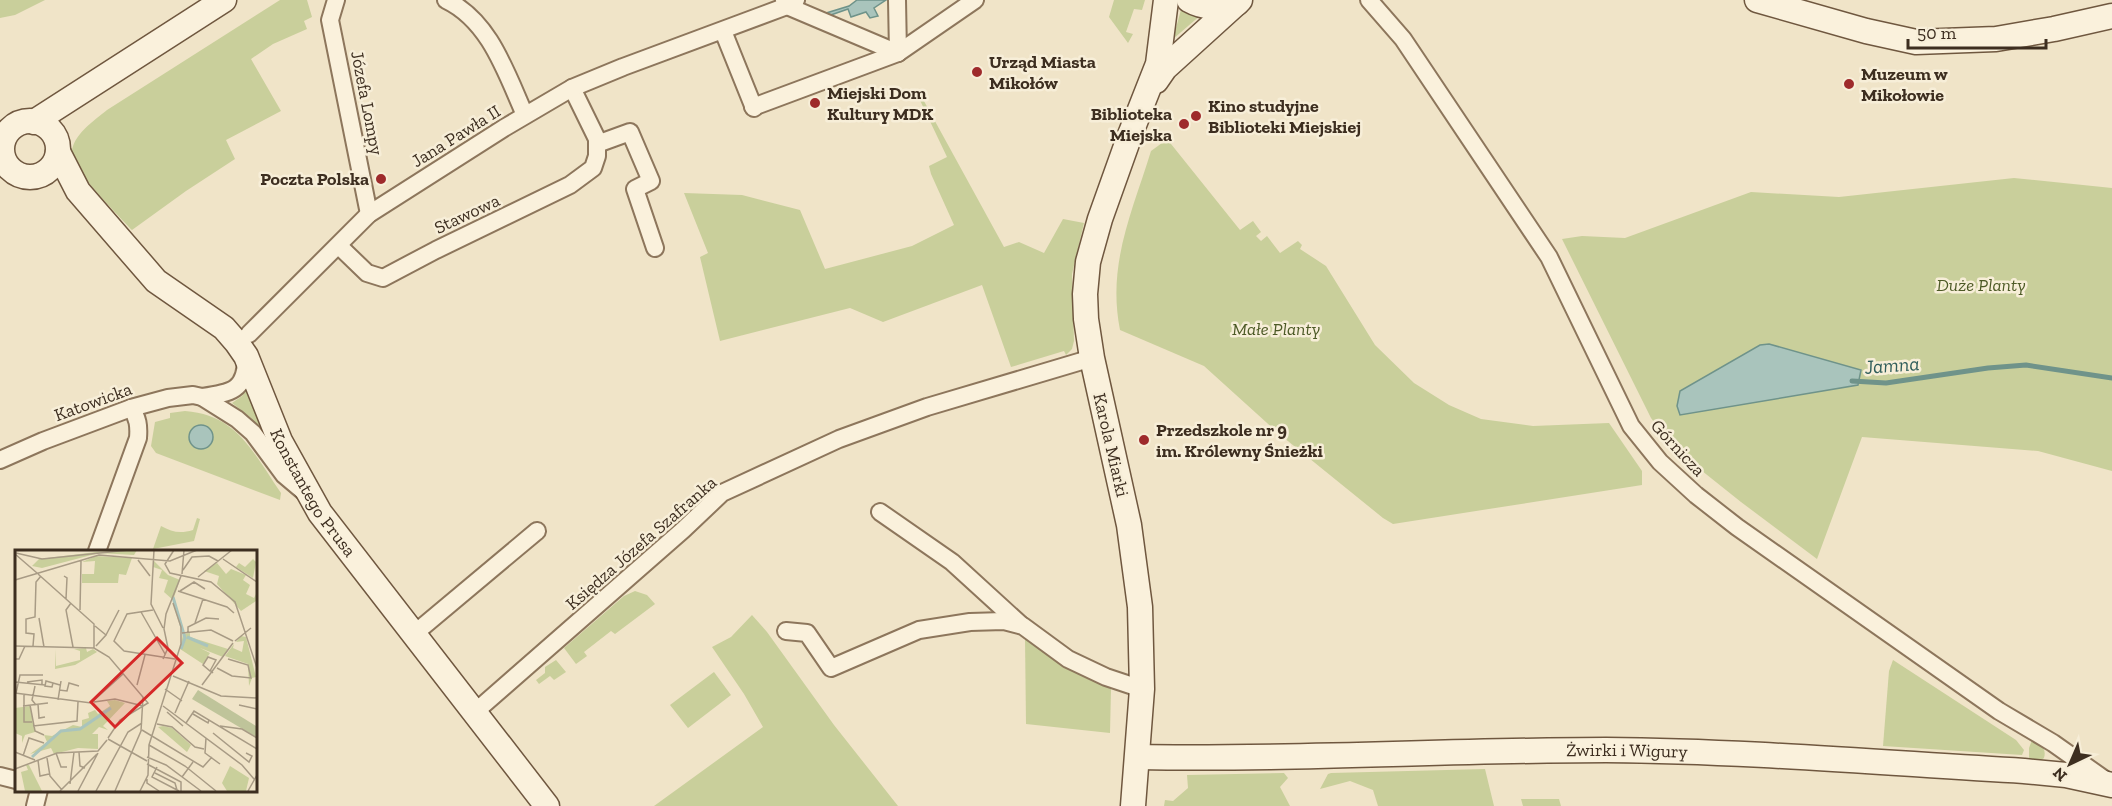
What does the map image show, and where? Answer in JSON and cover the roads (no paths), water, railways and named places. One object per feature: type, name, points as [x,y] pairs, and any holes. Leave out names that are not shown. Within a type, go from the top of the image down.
[{"type":"street","points":[[73,98],[59,126],[56,160],[45,173],[30,177],[5,169],[1,142],[6,134],[18,124],[34,122],[224,0]]},
{"type":"street","name":"Józefa Lompy","points":[[336,0],[330,20],[369,214]]},
{"type":"street","points":[[446,0],[460,7],[490,41],[525,115]]},
{"type":"street","points":[[897,0],[898,53]]},
{"type":"street","points":[[723,31],[753,108],[898,53],[975,0]]},
{"type":"street","name":"Karola Miarki","points":[[1134,806],[1142,689],[1140,607],[1129,525],[1092,358],[1085,294],[1088,262],[1109,194],[1158,64],[1166,0]]},
{"type":"street","points":[[1189,0],[1207,7],[1238,1]]},
{"type":"street","name":"Górnicza","points":[[1370,0],[1404,39],[1549,257],[1631,426],[1660,462],[1696,495],[1737,527],[2000,711],[2053,743],[2111,784]]},
{"type":"street","points":[[1757,0],[1866,31],[1916,42],[1996,39],[2112,16]]},
{"type":"street","name":"Karola Miarki","points":[[1148,93],[1165,68],[1238,1]]},
{"type":"street","points":[[789,2],[898,53]]},
{"type":"street","name":"Jana Pawła II","points":[[247,345],[369,214],[525,115],[572,88],[630,64],[723,31],[789,2]]},
{"type":"street","points":[[572,88],[597,139],[597,144],[630,132],[651,181],[635,189],[655,248]]},
{"type":"street","points":[[34,122],[49,129],[57,147]]},
{"type":"street","name":"Stawowa","points":[[339,246],[367,273],[383,278],[570,185],[593,168],[597,156],[597,144]]},
{"type":"street","name":"Konstantego Prusa","points":[[57,147],[77,190],[156,281],[247,345],[274,429],[320,513],[547,806]]},
{"type":"street","name":"Konstantego Prusa","points":[[45,173],[77,190]]},
{"type":"street","name":"Katowicka","points":[[0,460],[131,408],[183,395],[202,397],[230,392],[243,381],[247,345]]},
{"type":"street","name":"Księdza Józefa Szafranka","points":[[475,712],[684,530],[722,493],[850,435],[927,407],[1092,358]]},
{"type":"street","points":[[202,397],[224,408],[253,433],[284,475],[310,497]]},
{"type":"street","points":[[96,550],[132,456],[139,429],[137,417],[131,408]]},
{"type":"street","points":[[880,512],[952,562],[1023,626],[1068,659],[1106,677],[1142,689]]},
{"type":"street","points":[[414,634],[537,531]]},
{"type":"street","points":[[786,631],[807,633],[831,668],[919,630],[970,622],[1004,621],[1023,626]]},
{"type":"street","name":"Żwirki i Wigury","points":[[1138,757],[1218,758],[1605,750],[1756,755],[2024,771],[2066,775],[2111,784]]},
{"type":"street","points":[[0,776],[15,780]]},
{"type":"street","points":[[35,806],[39,791]]},
{"type":"water","points":[[857,0],[886,0],[874,8],[878,16],[870,18],[866,12],[851,17],[848,9],[825,17],[823,14],[849,6]]},
{"type":"water","points":[[1769,344],[1861,370],[1858,385],[1680,415],[1677,406],[1680,391],[1760,345]]},
{"type":"water","points":[[201,425],[209,429],[213,437],[209,445],[201,449],[193,445],[189,437],[193,429]]},
{"type":"waterway","name":"Jamna","points":[[1852,381],[1886,383],[1988,368],[2026,365],[2112,378]]},
{"type":"place","name":"Urząd Miasta Mikołów","points":[[977,72]]},
{"type":"place","name":"Muzeum w Mikołowie","points":[[1849,84]]},
{"type":"place","name":"Miejski Dom Kultury MDK","points":[[815,103]]},
{"type":"place","name":"Kino studyjne Biblioteki Miejskiej","points":[[1196,116]]},
{"type":"place","name":"Biblioteka Miejska","points":[[1184,124]]},
{"type":"place","name":"Poczta Polska","points":[[381,179]]},
{"type":"place","name":"Przedszkole nr 9 im. Królewny Śnieżki","points":[[1144,440]]},
{"type":"park label","name":"Duże Planty","points":[[1981,285]]},
{"type":"park label","name":"Małe Planty","points":[[1276,329]]}]
